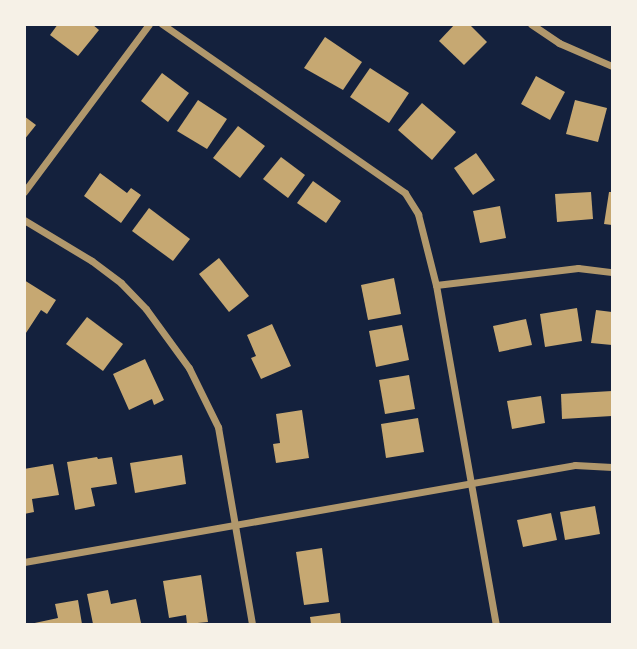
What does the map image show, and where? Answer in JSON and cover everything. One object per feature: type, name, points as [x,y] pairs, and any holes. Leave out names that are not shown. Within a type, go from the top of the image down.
[{"type":"street","points":[[24,192],[149,24]]},
{"type":"street","points":[[162,24],[405,193],[425,229],[496,625]]},
{"type":"street","points":[[531,24],[559,43],[612,66]]},
{"type":"street","points":[[24,220],[92,261],[121,284],[161,328],[212,410],[218,427],[252,625]]},
{"type":"street","points":[[436,285],[578,268],[612,272]]},
{"type":"street","points":[[24,562],[575,465],[612,467]]},
{"type":"building","points":[[58,24],[92,24],[99,30],[78,56],[50,35]]},
{"type":"building","points":[[455,24],[469,24],[487,42],[464,65],[439,41]]},
{"type":"building","points":[[325,37],[362,62],[343,90],[304,68]]},
{"type":"building","points":[[370,68],[409,93],[389,123],[350,97]]},
{"type":"building","points":[[162,73],[189,93],[168,122],[141,101]]},
{"type":"building","points":[[536,76],[565,92],[550,120],[521,104]]},
{"type":"building","points":[[198,100],[227,119],[207,149],[177,131]]},
{"type":"building","points":[[575,100],[607,108],[598,142],[566,134]]},
{"type":"building","points":[[422,103],[456,132],[432,160],[398,130]]},
{"type":"building","points":[[24,116],[36,125],[24,140]]},
{"type":"building","points":[[238,126],[265,146],[240,178],[213,158]]},
{"type":"building","points":[[476,153],[495,180],[473,195],[454,168]]},
{"type":"building","points":[[281,157],[305,175],[288,198],[263,179]]},
{"type":"building","points":[[100,173],[127,193],[131,188],[141,195],[121,223],[84,196]]},
{"type":"building","points":[[313,181],[341,201],[326,223],[297,203]]},
{"type":"building","points":[[591,192],[593,219],[557,222],[555,194]]},
{"type":"building","points":[[609,192],[612,192],[612,225],[604,224]]},
{"type":"building","points":[[500,206],[506,238],[480,243],[473,211]]},
{"type":"building","points":[[149,208],[190,239],[173,261],[132,231]]},
{"type":"building","points":[[219,258],[249,296],[229,312],[199,274]]},
{"type":"building","points":[[394,278],[401,314],[368,320],[361,285]]},
{"type":"building","points":[[24,280],[56,300],[47,314],[41,310],[24,336]]},
{"type":"building","points":[[577,308],[582,341],[545,347],[540,314]]},
{"type":"building","points":[[596,310],[612,312],[612,345],[591,343]]},
{"type":"building","points":[[87,317],[123,344],[103,371],[66,344]]},
{"type":"building","points":[[526,319],[532,345],[499,352],[493,326]]},
{"type":"building","points":[[272,324],[291,366],[261,379],[251,358],[256,356],[247,335]]},
{"type":"building","points":[[402,325],[409,360],[376,367],[369,331]]},
{"type":"building","points":[[145,359],[164,400],[154,405],[152,399],[129,410],[113,374]]},
{"type":"building","points":[[409,375],[415,409],[385,414],[379,380]]},
{"type":"building","points":[[612,391],[612,416],[562,419],[561,394]]},
{"type":"building","points":[[541,396],[545,423],[512,429],[507,401]]},
{"type":"building","points":[[302,410],[309,458],[276,463],[273,444],[280,443],[276,414]]},
{"type":"building","points":[[418,418],[424,452],[386,458],[381,424]]},
{"type":"building","points":[[182,455],[186,484],[135,493],[130,463]]},
{"type":"building","points":[[112,457],[117,484],[91,488],[95,506],[75,510],[67,462]]},
{"type":"building","points":[[53,464],[59,495],[32,499],[34,512],[24,514],[24,469]]},
{"type":"building","points":[[595,506],[600,534],[565,540],[560,512]]},
{"type":"building","points":[[551,513],[557,540],[523,547],[517,520]]},
{"type":"building","points":[[322,548],[329,602],[304,605],[296,552]]},
{"type":"building","points":[[201,575],[208,622],[187,624],[186,615],[169,618],[163,581]]},
{"type":"building","points":[[108,590],[111,604],[136,599],[141,623],[93,624],[87,594]]},
{"type":"building","points":[[78,600],[82,624],[30,624],[58,618],[55,604]]},
{"type":"building","points":[[340,613],[341,624],[311,624],[310,617]]}]
